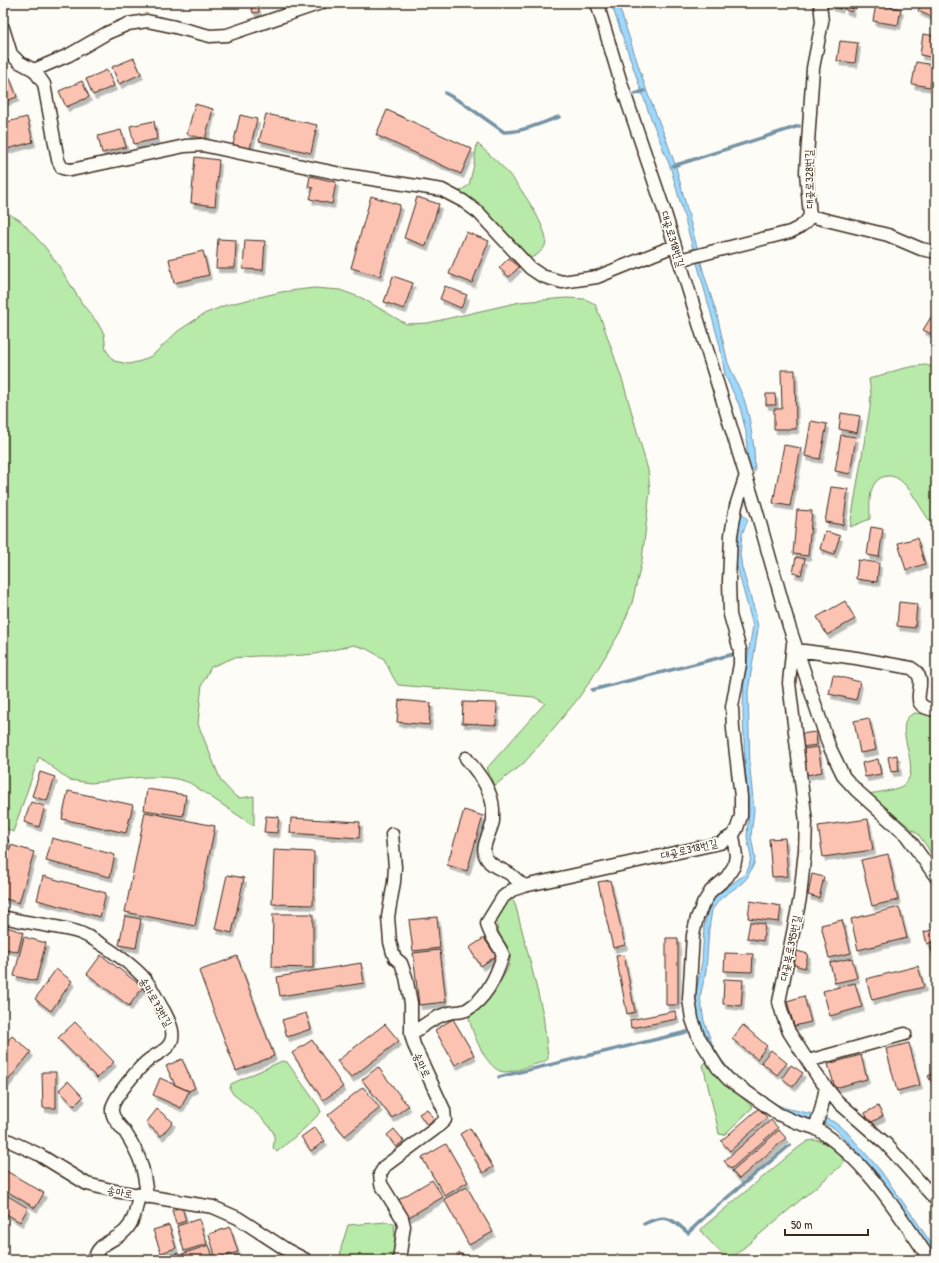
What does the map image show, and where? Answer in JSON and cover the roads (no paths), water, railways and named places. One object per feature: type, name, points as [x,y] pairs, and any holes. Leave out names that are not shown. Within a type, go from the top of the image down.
[{"type":"street","points":[[34,70],[128,24],[147,21],[210,36],[227,35],[320,3]]},
{"type":"street","name":"대곶로318번길","points":[[597,3],[621,83],[664,210],[674,246],[683,259],[795,645],[829,746],[844,777],[856,790],[906,835],[936,877]]},
{"type":"street","name":"대곶로328번길","points":[[683,259],[790,232],[805,223],[810,216],[806,172],[813,68],[822,22],[820,3]]},
{"type":"street","points":[[3,28],[11,54],[19,62],[34,70],[44,84],[58,160],[62,168],[71,170],[186,146],[202,145],[346,175],[442,190],[463,201],[479,213],[530,268],[542,276],[562,282],[597,277],[674,246]]},
{"type":"street","points":[[810,216],[888,235],[921,249],[936,252]]},
{"type":"street","points":[[746,475],[736,506],[730,550],[730,615],[740,650],[740,664],[732,707],[741,797],[741,816],[737,828],[733,834],[736,856],[734,866],[727,877],[711,891],[697,918],[693,935],[689,999],[692,1019],[698,1036],[718,1068],[728,1079],[778,1114],[796,1122],[816,1125],[853,1157],[905,1223],[930,1260]]},
{"type":"street","points":[[795,645],[911,668],[917,672],[920,678],[918,699],[920,705],[926,709],[936,710]]},
{"type":"street","name":"대곶북로395번길","points":[[795,645],[789,684],[806,822],[805,850],[800,898],[779,1002],[789,1032],[826,1087],[838,1101],[886,1144],[936,1200]]},
{"type":"street","points":[[466,758],[484,781],[489,792],[493,808],[493,822],[484,848],[484,854],[495,866],[524,886]]},
{"type":"street","name":"송마로","points":[[392,834],[395,867],[388,918],[390,942],[393,953],[401,963],[406,977],[411,1003],[411,1034],[414,1045],[418,1057],[444,1110],[445,1120],[385,1166],[380,1174],[381,1184],[403,1222],[404,1233],[399,1260]]},
{"type":"street","name":"대곶로318번길","points":[[411,1034],[440,1016],[462,1012],[469,1009],[492,983],[503,955],[500,948],[488,932],[487,924],[503,897],[512,890],[524,886],[720,843],[733,834]]},
{"type":"street","name":"송마로73번길","points":[[3,916],[18,921],[76,931],[87,936],[120,957],[136,970],[147,982],[169,1021],[172,1031],[170,1044],[160,1053],[149,1059],[135,1072],[113,1104],[112,1111],[114,1117],[135,1148],[140,1159],[145,1176],[143,1196]]},
{"type":"street","points":[[808,1061],[905,1034]]},
{"type":"street","points":[[816,1125],[826,1087]]},
{"type":"street","name":"송마로","points":[[3,1138],[38,1154],[87,1184],[115,1191],[213,1207],[238,1218],[287,1250],[306,1260]]},
{"type":"street","points":[[95,1260],[96,1253],[99,1248],[126,1230],[134,1217],[143,1196]]},
{"type":"water","points":[[611,3],[618,3],[647,92],[676,167],[704,274],[717,315],[728,363],[744,399],[749,417],[754,448],[755,472],[748,464],[746,432],[740,407],[725,375],[720,346],[671,169],[649,113]]},
{"type":"water","points":[[742,514],[748,520],[742,534],[740,554],[742,568],[756,615],[758,629],[748,692],[750,769],[754,810],[751,836],[755,858],[754,864],[747,878],[721,898],[712,910],[706,971],[700,997],[704,1021],[713,1046],[721,1059],[732,1073],[742,1081],[776,1104],[785,1108],[817,1115],[834,1122],[846,1131],[880,1170],[915,1219],[936,1251],[936,1260],[883,1183],[858,1152],[834,1128],[820,1122],[782,1111],[730,1078],[703,1034],[698,1016],[696,993],[702,962],[704,927],[710,903],[717,895],[745,874],[749,867],[751,857],[747,836],[749,810],[745,767],[743,712],[744,678],[753,626],[736,563],[738,531]]},
{"type":"waterway","points":[[635,94],[644,91]]},
{"type":"waterway","points":[[445,93],[463,103],[504,132],[525,129],[559,117]]},
{"type":"waterway","points":[[673,166],[799,126]]},
{"type":"waterway","points":[[592,690],[734,654]]},
{"type":"waterway","points":[[499,1077],[687,1032]]},
{"type":"waterway","points":[[644,1224],[658,1219],[668,1219],[677,1223],[688,1233],[710,1212],[790,1145]]}]
